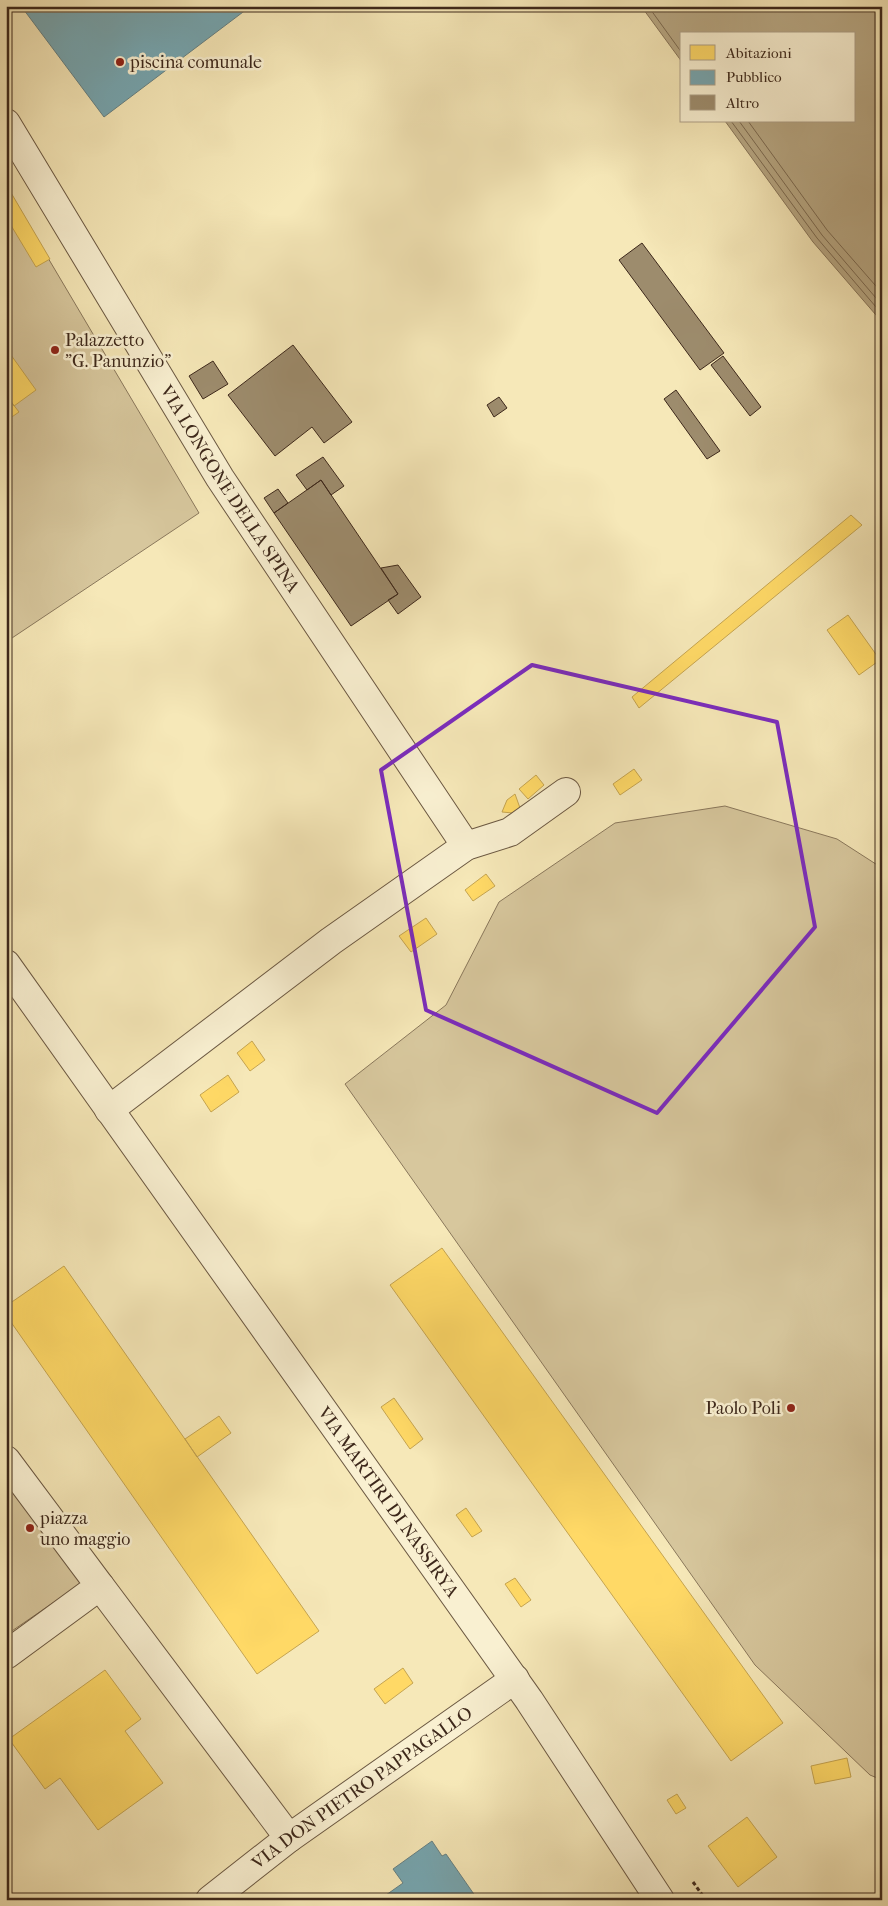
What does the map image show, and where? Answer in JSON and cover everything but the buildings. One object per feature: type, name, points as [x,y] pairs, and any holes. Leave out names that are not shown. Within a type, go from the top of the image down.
[{"type":"street","name":"VIA LONGONE DELLA SPINA","points":[[6,123],[220,478],[466,846]]},
{"type":"street","points":[[109,1110],[331,941],[466,846],[510,832],[566,792]]},
{"type":"street","name":"VIA MARTIRI DI NASSIRYA","points":[[6,964],[515,1679],[660,1900]]},
{"type":"street","points":[[6,1460],[289,1838]]},
{"type":"street","points":[[6,1655],[100,1586]]},
{"type":"street","name":"VIA DON PIETRO PAPPAGALLO","points":[[210,1900],[289,1838],[515,1679]]},
{"type":"highlighted area","points":[[532,665],[777,722],[815,927],[657,1113],[426,1010],[381,770]]},
{"type":"shaded area","name":"Palazzetto \"G. Panunzio\"","points":[[6,187],[199,513],[6,642]]},
{"type":"shaded area","points":[[725,806],[837,839],[882,868],[882,1780],[870,1775],[755,1665],[345,1084],[446,1005],[499,902],[615,823]]},
{"type":"shaded area","name":"piazza uno maggio","points":[[6,1482],[82,1583],[6,1635]]},
{"type":"water","points":[[641,6],[882,6],[882,322],[813,242],[726,122],[856,122],[856,32],[680,32],[680,59]]},
{"type":"place","name":"piscina comunale","points":[[120,62]]},
{"type":"place","name":"Palazzetto \"G. Panunzio\"","points":[[55,350]]},
{"type":"place","name":"Paolo Poli","points":[[791,1408]]},
{"type":"place","name":"piazza uno maggio","points":[[30,1528]]}]
